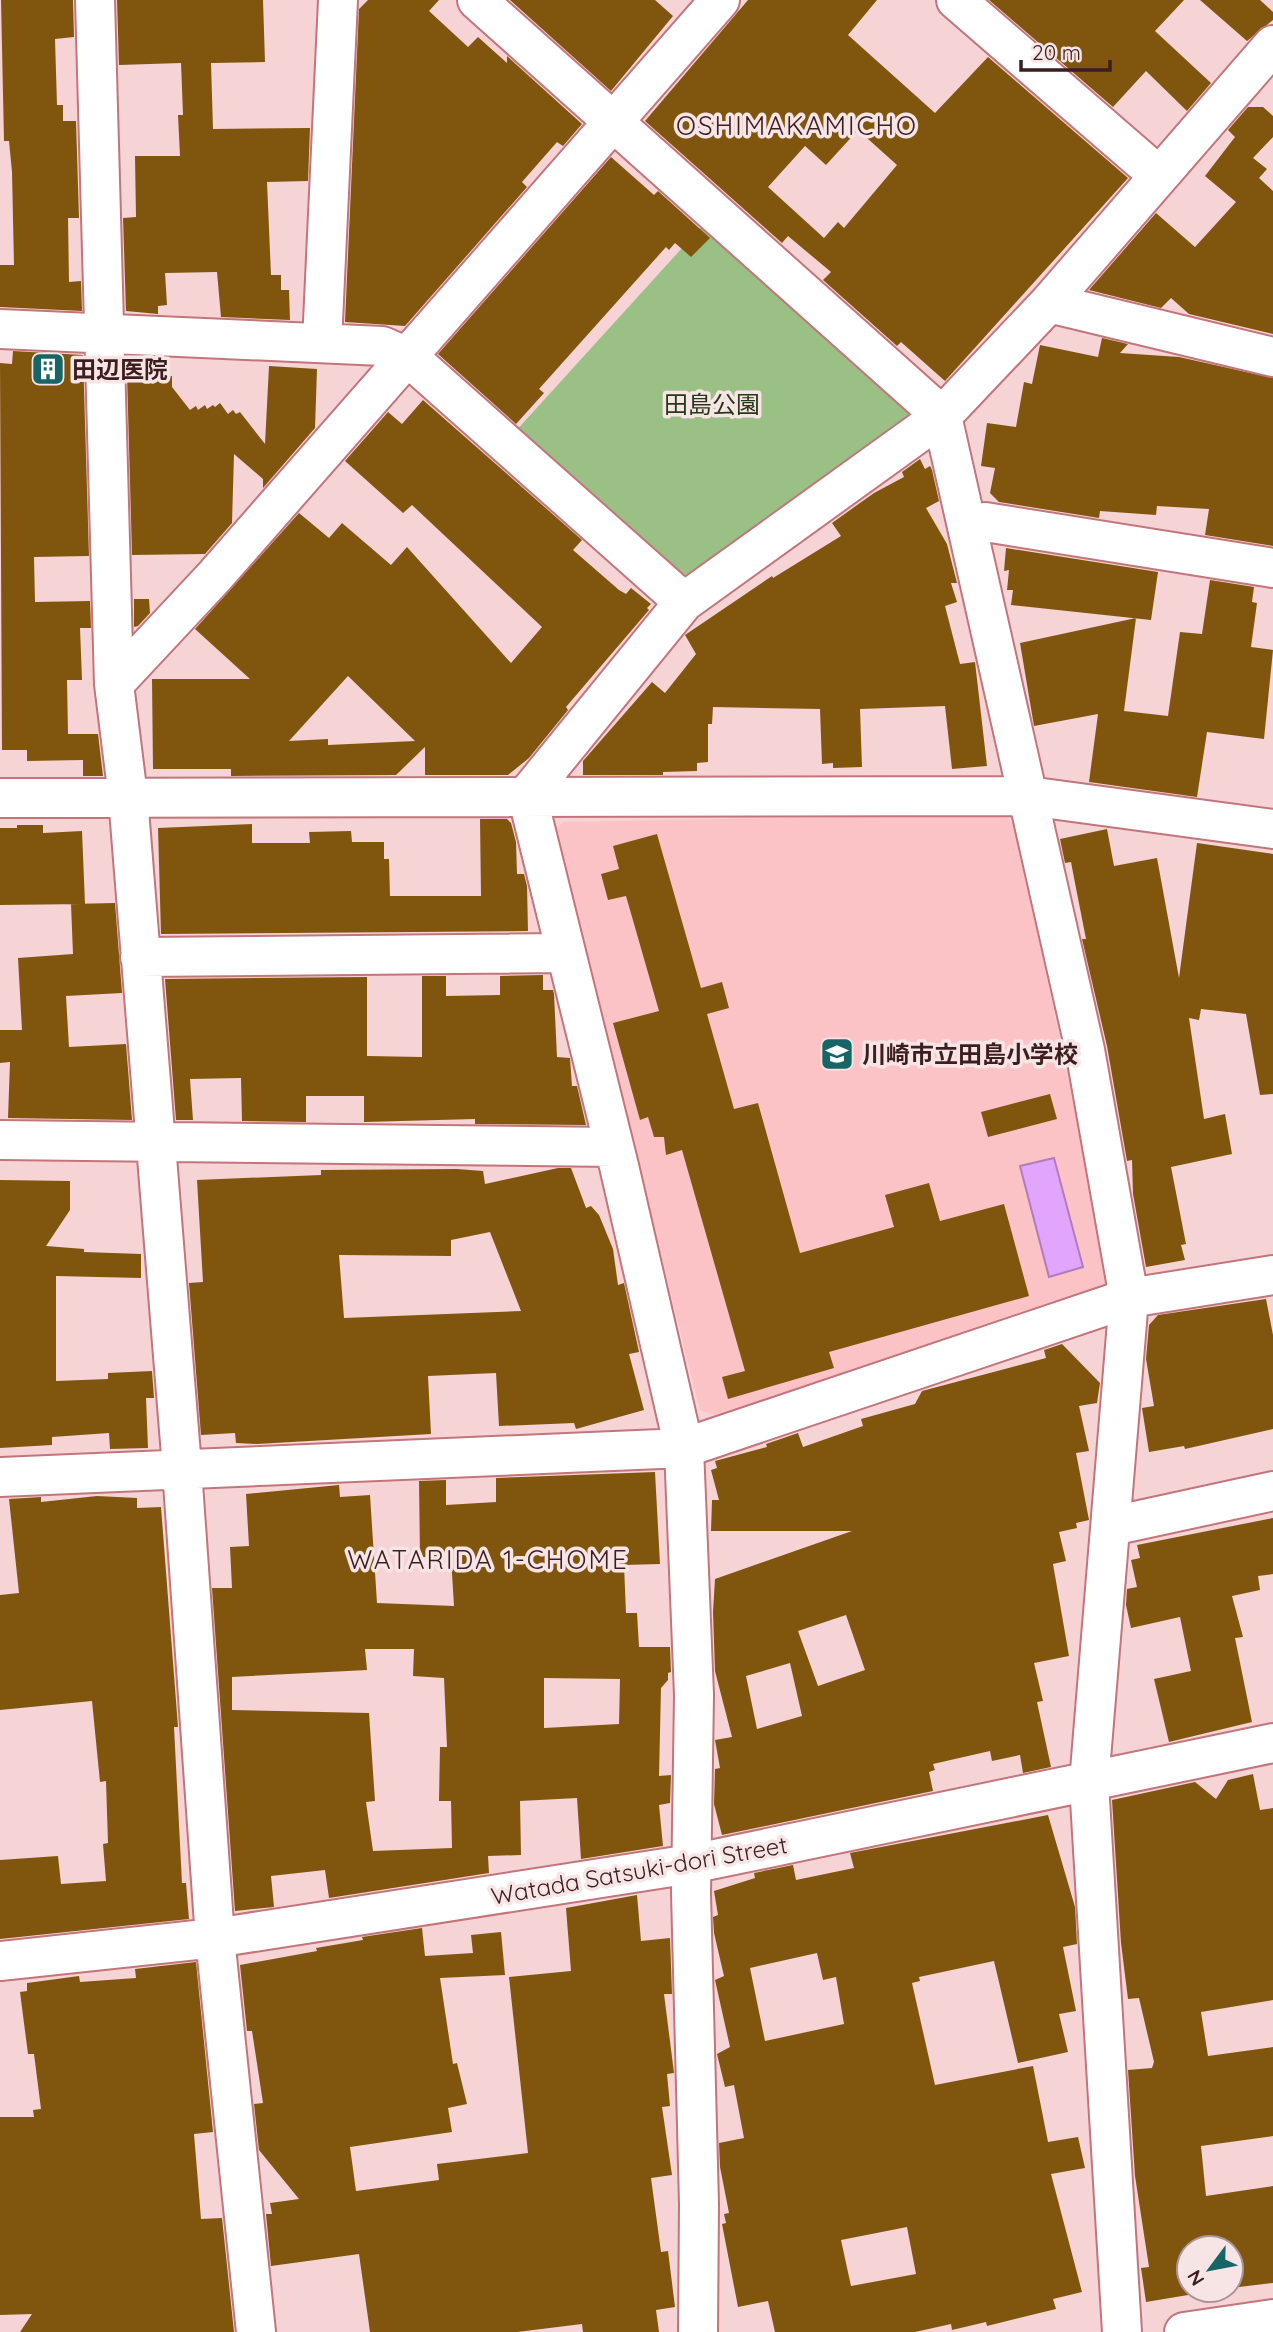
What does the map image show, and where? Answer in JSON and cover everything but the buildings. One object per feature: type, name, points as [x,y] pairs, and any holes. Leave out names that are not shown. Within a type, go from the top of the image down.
[{"type":"street","points":[[96,0],[114,684],[128,797],[182,1470],[215,1938],[257,2332]]},
{"type":"street","points":[[322,343],[338,0]]},
{"type":"street","points":[[477,0],[942,416],[1085,1050],[1129,1298],[1089,1783],[1122,2332]]},
{"type":"street","points":[[114,684],[214,577],[405,356],[720,0]]},
{"type":"street","points":[[956,0],[1158,175]]},
{"type":"street","points":[[527,795],[684,602],[942,416],[1049,303],[1273,45]]},
{"type":"street","points":[[1049,303],[1273,357]]},
{"type":"street","points":[[0,328],[382,346],[405,356],[684,602]]},
{"type":"street","points":[[967,525],[985,522],[1273,568]]},
{"type":"street","points":[[527,795],[614,1147],[684,1448],[694,1695],[691,1864],[699,2204],[698,2332]]},
{"type":"street","points":[[0,797],[1028,796],[1273,829]]},
{"type":"street","points":[[140,957],[566,953]]},
{"type":"street","points":[[0,1140],[614,1147]]},
{"type":"street","points":[[0,1477],[684,1448],[1129,1298],[1273,1275]]},
{"type":"street","points":[[1112,1526],[1273,1491]]},
{"type":"street","name":"Watada Satsuki-dori Street","points":[[0,1961],[215,1938],[691,1864],[1273,1743]]},
{"type":"street","points":[[1184,2332],[1273,2319]]},
{"type":"shaded area","name":"川崎市立田島小学校","points":[[1004,814],[1015,826],[1110,1278],[1100,1290],[714,1415],[700,1410],[554,830],[564,822]]},
{"type":"shaded area","points":[[1054,1158],[1083,1267],[1049,1277],[1020,1166]]},
{"type":"green space","name":"田島公園","points":[[703,225],[912,406],[911,421],[691,576],[678,573],[514,433]]},
{"type":"place","name":"田辺医院","points":[[48,369]]},
{"type":"place","name":"川崎市立田島小学校","points":[[837,1054]]},
{"type":"district","name":"OSHIMAKAMICHO","points":[[797,125]]},
{"type":"district","name":"WATARIDA 1-CHOME","points":[[488,1559]]}]
